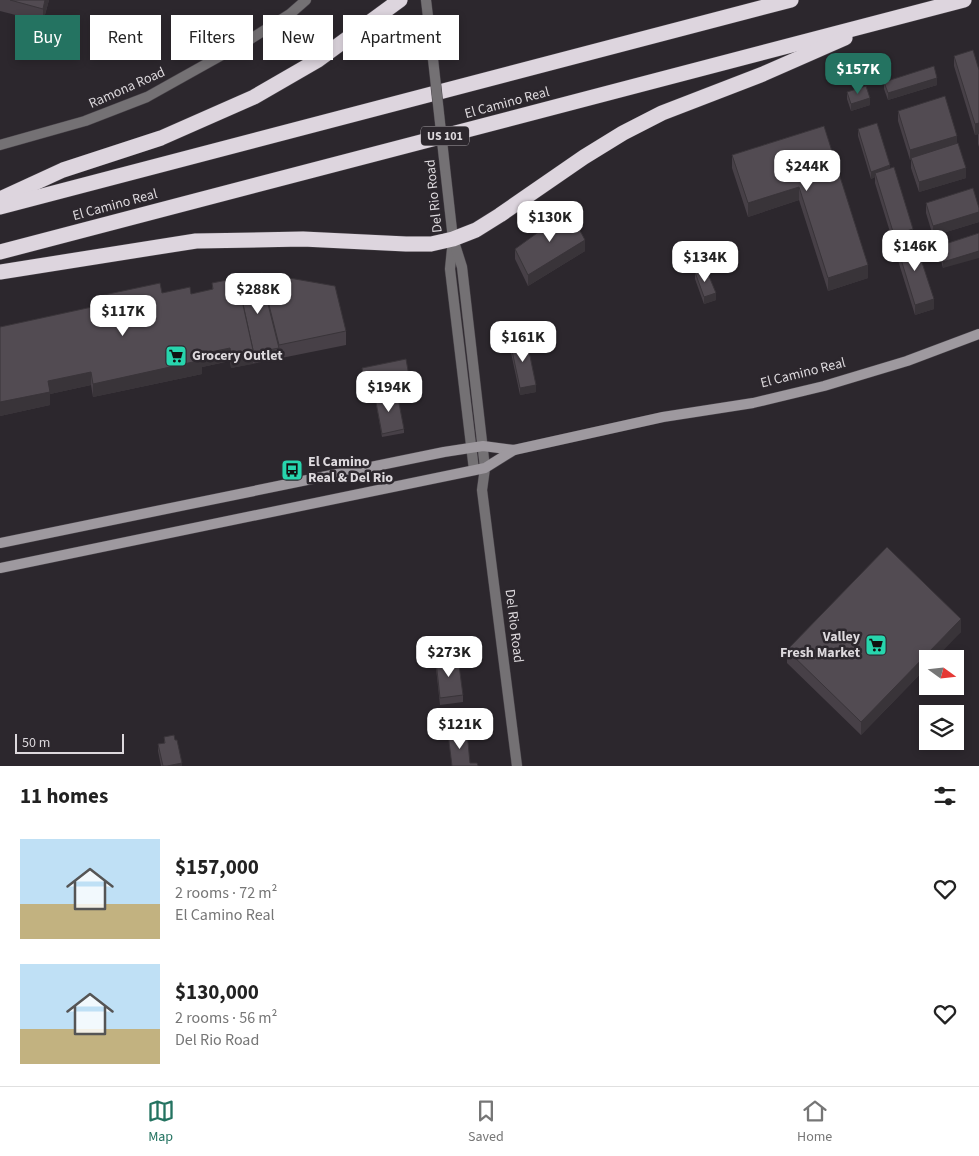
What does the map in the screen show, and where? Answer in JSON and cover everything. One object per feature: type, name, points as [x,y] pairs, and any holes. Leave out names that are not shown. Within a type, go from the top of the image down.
[{"type":"highway","points":[[0,200],[62,170],[161,138],[254,97],[318,60],[400,0]]},
{"type":"highway","name":"El Camino Real","points":[[0,207],[791,0]]},
{"type":"highway","name":"El Camino Real","points":[[0,252],[964,0]]},
{"type":"highway","points":[[0,272],[196,242],[295,239],[431,244],[453,239],[476,230],[584,157],[662,113],[763,74],[889,19]]},
{"type":"main road","name":"El Camino Real","points":[[0,568],[485,468],[514,450],[663,417],[753,403],[824,386],[907,361],[979,334]]},
{"type":"main road","name":"El Camino Real","points":[[0,543],[471,448],[483,446],[514,450]]},
{"type":"street","name":"Ramona Road","points":[[0,146],[85,121],[147,97],[249,40],[290,14],[306,0]]},
{"type":"street","name":"Del Rio Road","points":[[426,0],[453,239],[462,267],[483,446],[485,468],[482,490]]},
{"type":"street","name":"Del Rio Road","points":[[453,239],[450,268],[471,448],[474,470],[482,490],[517,766]]},
{"type":"building","points":[[10,0],[45,0],[43,9]]},
{"type":"building","points":[[973,50],[979,70],[979,123],[975,124],[954,56]]},
{"type":"building","points":[[934,66],[937,78],[888,93],[884,82]]},
{"type":"building","points":[[866,86],[870,98],[851,104],[847,92]]},
{"type":"building","points":[[945,96],[957,136],[910,150],[898,111]]},
{"type":"building","points":[[877,123],[890,165],[871,172],[858,129]]},
{"type":"building","points":[[824,126],[868,265],[828,278],[799,187],[748,203],[732,155]]},
{"type":"building","points":[[958,143],[966,168],[919,182],[911,158]]},
{"type":"building","points":[[894,167],[913,229],[894,235],[875,173]]},
{"type":"building","points":[[973,188],[979,212],[933,226],[926,203]]},
{"type":"building","points":[[569,210],[585,240],[528,275],[515,249]]},
{"type":"building","points":[[979,233],[979,251],[943,262],[939,246]]},
{"type":"building","points":[[914,238],[934,299],[915,305],[896,243]]},
{"type":"building","points":[[706,269],[716,293],[704,297],[695,272]]},
{"type":"building","points":[[261,273],[335,286],[346,331],[279,345]]},
{"type":"building","points":[[261,276],[279,348],[253,353],[238,281]]},
{"type":"building","points":[[237,278],[253,350],[231,355],[230,348],[201,354],[202,360],[93,384],[91,372],[48,381],[50,392],[0,402],[0,327],[101,305],[99,296],[160,283],[162,293],[190,287],[191,294],[213,289],[212,283]]},
{"type":"building","points":[[526,337],[536,385],[520,388],[510,341]]},
{"type":"building","points":[[406,359],[409,376],[365,385],[362,368]]},
{"type":"building","points":[[397,393],[404,429],[382,434],[375,397]]},
{"type":"building","name":"Valley Fresh Market","points":[[887,547],[961,619],[931,650],[919,650],[919,662],[861,722],[787,650]]},
{"type":"building","points":[[458,658],[463,695],[440,698],[436,661]]},
{"type":"building","points":[[467,732],[470,763],[477,763],[478,766],[452,766],[448,734]]},
{"type":"building","points":[[174,735],[175,740],[177,740],[182,763],[163,766],[158,744],[165,743],[164,737]]},
{"type":"place","name":"Grocery Outlet","points":[[176,356]]},
{"type":"place","name":"El Camino Real & Del Rio","points":[[292,470]]},
{"type":"place","name":"Valley Fresh Market","points":[[876,645]]}]
